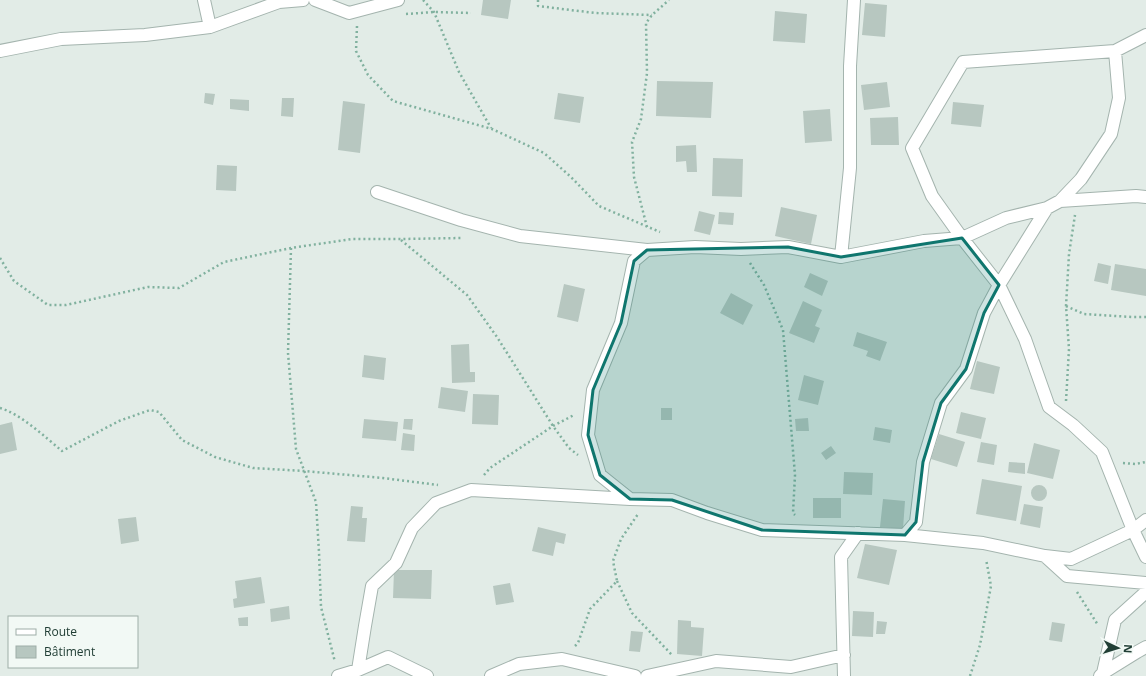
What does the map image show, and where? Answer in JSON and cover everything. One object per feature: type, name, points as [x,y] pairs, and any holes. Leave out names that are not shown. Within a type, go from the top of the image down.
[{"type":"street","points":[[204,0],[210,27]]},
{"type":"street","points":[[0,51],[61,39],[145,35],[210,27],[276,1],[303,0]]},
{"type":"street","points":[[315,0],[350,13],[398,0]]},
{"type":"street","points":[[841,257],[850,168],[850,66],[854,0]]},
{"type":"street","points":[[1146,35],[1116,51],[963,62],[912,148],[932,196],[962,238],[999,285],[1025,339],[1049,407],[1073,425],[1102,452],[1133,530],[1146,557]]},
{"type":"street","points":[[377,192],[461,220],[520,236],[647,250],[695,247],[741,249],[788,247],[841,257],[924,241],[962,238],[1006,218],[1047,208],[1060,201],[1080,179],[1111,134],[1119,98],[1116,51]]},
{"type":"street","points":[[1060,201],[1136,196],[1146,197]]},
{"type":"street","points":[[906,535],[916,522],[923,462],[941,403],[966,370],[984,313],[999,285],[1047,208]]},
{"type":"street","points":[[630,499],[600,475],[588,435],[593,390],[621,324],[634,261],[647,250]]},
{"type":"street","points":[[358,670],[372,586],[396,563],[412,528],[436,503],[471,490],[672,500],[707,513],[762,530],[906,535],[983,543],[1045,556],[1071,559],[1133,530],[1146,520]]},
{"type":"street","points":[[844,676],[841,557],[858,533]]},
{"type":"street","points":[[1045,556],[1066,576],[1146,583]]},
{"type":"street","points":[[1101,675],[1116,620],[1146,592]]},
{"type":"street","points":[[1101,675],[1146,647]]},
{"type":"street","points":[[647,676],[716,661],[791,667],[844,655]]},
{"type":"street","points":[[338,676],[358,670],[388,657],[427,676]]},
{"type":"street","points":[[491,676],[519,664],[562,659],[635,676]]},
{"type":"path","points":[[423,0],[434,12],[459,72],[492,129]]},
{"type":"path","points":[[538,0],[538,6],[595,13],[652,15]]},
{"type":"path","points":[[647,227],[634,177],[632,142],[642,119],[648,73],[646,23],[652,15],[669,0]]},
{"type":"path","points":[[358,10],[356,51],[368,75],[393,101],[492,129],[544,153],[571,177],[599,206],[660,233]]},
{"type":"path","points":[[405,14],[434,12],[471,13]]},
{"type":"path","points":[[1073,425],[1066,401],[1069,349],[1066,306],[1069,254],[1078,200]]},
{"type":"path","points":[[0,258],[14,281],[48,305],[66,305],[148,287],[180,288],[224,262],[291,248],[352,239],[464,238]]},
{"type":"path","points":[[401,239],[467,295],[497,337],[553,426],[569,448],[579,457]]},
{"type":"path","points":[[291,248],[288,353],[296,449],[316,502],[321,607],[338,676]]},
{"type":"path","points":[[741,249],[764,285],[783,330],[795,475],[793,513],[807,531]]},
{"type":"path","points":[[1066,306],[1084,314],[1132,317],[1146,316]]},
{"type":"path","points":[[0,408],[8,410],[62,450],[119,421],[150,410],[159,412],[182,440],[215,457],[253,468],[383,478],[442,486]]},
{"type":"path","points":[[471,490],[490,468],[553,426],[579,412]]},
{"type":"path","points":[[649,499],[622,539],[613,561],[617,581],[632,613],[684,668]]},
{"type":"path","points":[[970,676],[980,645],[991,586],[983,543]]},
{"type":"path","points":[[1066,576],[1110,644]]},
{"type":"path","points":[[562,659],[578,644],[590,609],[617,581]]},
{"type":"highlighted area","points":[[962,238],[999,285],[984,313],[966,369],[941,403],[923,462],[916,522],[905,535],[762,530],[672,500],[630,499],[600,475],[588,435],[593,390],[621,323],[634,261],[647,250],[788,247],[841,257]]},
{"type":"building","points":[[483,0],[511,0],[508,19],[481,15]]},
{"type":"building","points":[[865,3],[887,5],[885,37],[862,35]]},
{"type":"building","points":[[775,11],[807,14],[805,43],[773,41]]},
{"type":"building","points":[[657,81],[713,82],[711,118],[656,116]]},
{"type":"building","points":[[887,82],[890,107],[864,110],[861,85]]},
{"type":"building","points":[[205,93],[215,94],[213,105],[204,103]]},
{"type":"building","points":[[558,93],[584,97],[580,123],[554,119]]},
{"type":"building","points":[[282,98],[294,98],[293,117],[281,116]]},
{"type":"building","points":[[230,99],[249,100],[249,111],[230,109]]},
{"type":"building","points":[[343,101],[365,104],[360,153],[338,150]]},
{"type":"building","points":[[953,102],[984,105],[981,127],[951,124]]},
{"type":"building","points":[[830,109],[832,141],[805,143],[803,111]]},
{"type":"building","points":[[898,117],[899,145],[871,145],[870,118]]},
{"type":"building","points":[[696,145],[697,172],[687,172],[686,161],[676,162],[676,146]]},
{"type":"building","points":[[713,158],[743,159],[742,197],[712,196]]},
{"type":"building","points":[[217,165],[237,166],[236,191],[216,190]]},
{"type":"building","points":[[781,207],[817,215],[811,244],[775,236]]},
{"type":"building","points":[[699,211],[715,215],[710,235],[694,231]]},
{"type":"building","points":[[719,212],[734,213],[733,225],[718,224]]},
{"type":"building","points":[[1098,263],[1111,266],[1108,284],[1094,281]]},
{"type":"building","points":[[1115,264],[1146,269],[1146,296],[1111,290]]},
{"type":"building","points":[[810,273],[828,281],[822,296],[804,287]]},
{"type":"building","points":[[564,284],[585,289],[578,322],[557,317]]},
{"type":"building","points":[[731,293],[753,305],[743,325],[720,313]]},
{"type":"building","points":[[803,301],[822,310],[815,326],[820,328],[814,343],[789,333]]},
{"type":"building","points":[[857,332],[887,342],[880,361],[866,356],[868,351],[853,346]]},
{"type":"building","points":[[469,344],[470,372],[475,372],[475,382],[452,383],[451,345]]},
{"type":"building","points":[[364,355],[386,358],[384,380],[362,377]]},
{"type":"building","points":[[977,361],[1000,367],[994,394],[970,389]]},
{"type":"building","points":[[804,375],[824,381],[818,405],[798,400]]},
{"type":"building","points":[[441,387],[468,391],[465,412],[438,408]]},
{"type":"building","points":[[473,394],[499,395],[498,425],[472,424]]},
{"type":"building","points":[[661,408],[672,408],[672,420],[661,420]]},
{"type":"building","points":[[961,412],[986,418],[981,439],[956,433]]},
{"type":"building","points":[[808,418],[809,431],[796,431],[795,419]]},
{"type":"building","points":[[364,419],[398,422],[396,441],[362,438]]},
{"type":"building","points":[[404,419],[413,419],[412,430],[403,429]]},
{"type":"building","points":[[12,422],[17,450],[0,454],[0,425]]},
{"type":"building","points":[[875,427],[892,430],[890,443],[873,440]]},
{"type":"building","points":[[403,433],[415,435],[414,451],[401,450]]},
{"type":"building","points":[[939,434],[965,442],[957,467],[931,459]]},
{"type":"building","points":[[981,442],[997,445],[994,465],[977,462]]},
{"type":"building","points":[[1034,443],[1060,450],[1053,479],[1027,473]]},
{"type":"building","points":[[831,446],[836,453],[826,460],[821,453]]},
{"type":"building","points":[[1009,462],[1025,463],[1025,474],[1008,472]]},
{"type":"building","points":[[844,472],[873,473],[872,495],[843,494]]},
{"type":"building","points":[[982,479],[1022,486],[1016,521],[976,514]]},
{"type":"building","points":[[1039,485],[1046,490],[1047,493],[1042,500],[1039,501],[1032,496],[1031,493],[1036,486]]},
{"type":"building","points":[[813,498],[841,498],[841,518],[813,518]]},
{"type":"building","points":[[883,499],[905,501],[903,529],[880,527]]},
{"type":"building","points":[[1024,504],[1043,507],[1040,528],[1020,524]]},
{"type":"building","points":[[351,506],[363,507],[362,518],[367,518],[365,542],[347,541]]},
{"type":"building","points":[[136,517],[139,541],[121,544],[118,519]]},
{"type":"building","points":[[538,527],[566,534],[564,544],[556,542],[553,556],[532,551]]},
{"type":"building","points":[[865,544],[897,550],[889,585],[857,578]]},
{"type":"building","points":[[394,570],[432,570],[431,599],[393,598]]},
{"type":"building","points":[[261,577],[265,603],[234,608],[233,599],[237,598],[235,581]]},
{"type":"building","points":[[510,583],[514,602],[496,605],[493,586]]},
{"type":"building","points":[[289,606],[290,619],[271,622],[270,609]]},
{"type":"building","points":[[853,611],[874,612],[873,637],[852,636]]},
{"type":"building","points":[[248,617],[248,626],[239,626],[238,618]]},
{"type":"building","points":[[678,620],[691,621],[691,627],[704,628],[702,656],[677,654]]},
{"type":"building","points":[[877,621],[887,622],[885,634],[876,634]]},
{"type":"building","points":[[1052,622],[1065,624],[1062,642],[1049,640]]},
{"type":"building","points":[[631,631],[643,632],[640,652],[629,651]]}]
